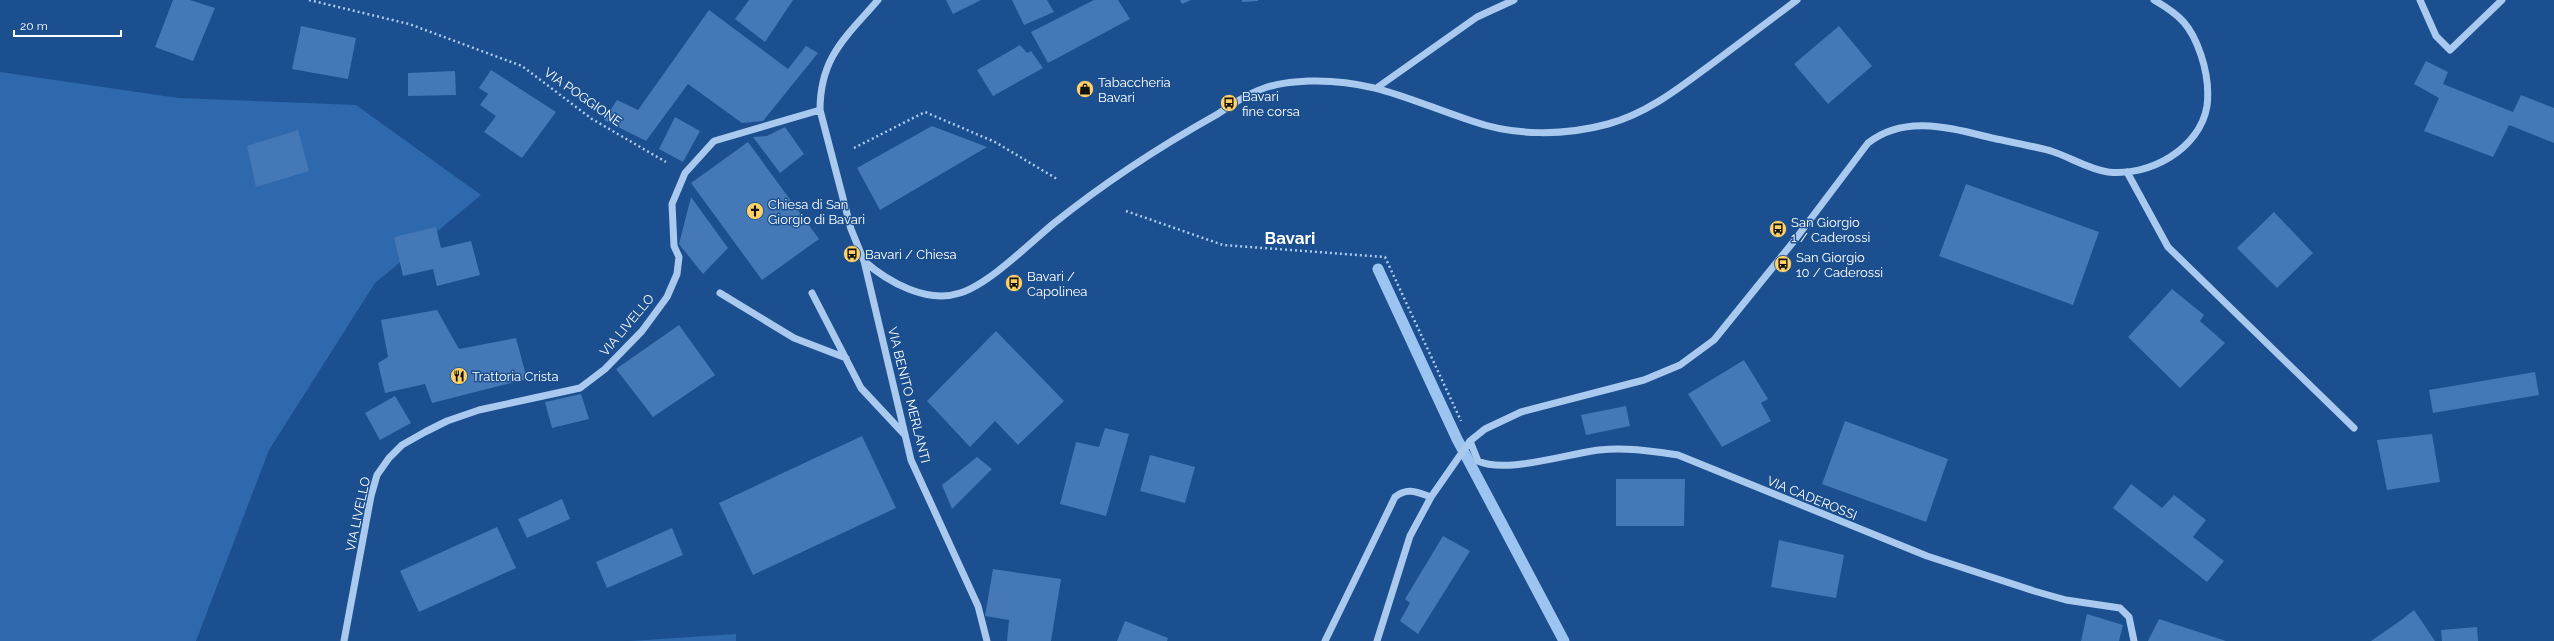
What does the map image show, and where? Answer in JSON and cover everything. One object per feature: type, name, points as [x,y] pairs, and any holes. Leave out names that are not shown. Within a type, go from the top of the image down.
[{"type":"street","name":"VIA BENITO MERLANTI","points":[[878,0],[842,42],[827,64],[820,90],[820,110],[851,229],[864,261],[911,460],[978,606],[987,641]]},
{"type":"street","points":[[1378,87],[1476,17],[1514,0]]},
{"type":"street","points":[[864,261],[883,277],[923,293],[942,296],[960,293],[982,282],[1058,220],[1164,144],[1260,89],[1290,82],[1355,82],[1402,94],[1474,122],[1508,129],[1536,132],[1571,132],[1609,124],[1638,112],[1678,89],[1797,0]]},
{"type":"street","points":[[1377,641],[1410,536],[1431,497],[1470,441],[1484,429],[1521,412],[1644,380],[1663,373],[1697,353],[1714,340],[1794,241],[1868,143],[1880,133],[1896,127],[1920,125],[1943,126],[2052,152],[2107,172],[2128,172],[2164,161],[2179,150],[2192,139],[2201,123],[2206,107],[2208,95],[2203,62],[2188,26],[2175,12],[2154,0]]},
{"type":"street","points":[[2420,0],[2436,36],[2450,50],[2502,0]]},
{"type":"street","name":"VIA LIVELLO","points":[[344,641],[371,496],[377,475],[389,458],[402,445],[447,421],[480,410],[580,388],[605,369],[642,331],[667,296],[677,274],[679,257],[674,246],[672,204],[685,173],[714,141],[820,110]]},
{"type":"street","points":[[2128,172],[2168,247],[2354,428]]},
{"type":"street","points":[[720,293],[794,338],[846,358]]},
{"type":"street","points":[[812,293],[861,388],[905,435]]},
{"type":"street","name":"VIA CADEROSSI","points":[[1470,441],[1478,461],[1487,466],[1506,466],[1599,450],[1635,448],[1678,455],[1927,556],[2034,592],[2066,600],[2120,608],[2129,617],[2134,641]]},
{"type":"street","points":[[1325,641],[1395,497],[1402,491],[1413,490],[1431,497]]},
{"type":"path","name":"VIA POGGIONE","points":[[309,0],[409,24],[468,44],[522,66],[592,119],[685,173]]},
{"type":"path","points":[[833,158],[925,112],[996,142],[1057,179]]},
{"type":"path","points":[[1126,211],[1223,245],[1385,257],[1470,441]]},
{"type":"shaded area","points":[[0,72],[178,98],[356,105],[481,195],[375,283],[269,450],[196,641],[0,641]]},
{"type":"shaded area","points":[[736,634],[736,641],[630,641]]},
{"type":"building","points":[[173,0],[190,0],[215,8],[193,61],[155,47]]},
{"type":"building","points":[[749,0],[793,0],[765,42],[735,19]]},
{"type":"building","points":[[946,0],[981,0],[953,14]]},
{"type":"building","points":[[1012,0],[1047,0],[1054,12],[1024,25]]},
{"type":"building","points":[[1094,0],[1118,0],[1130,19],[1048,63],[1031,32]]},
{"type":"building","points":[[1180,0],[1191,0],[1182,4]]},
{"type":"building","points":[[1242,0],[1258,0],[1258,1],[1242,2]]},
{"type":"building","points":[[709,10],[788,69],[806,46],[818,53],[763,121],[742,123],[688,84],[646,141],[604,120],[617,100],[638,110]]},
{"type":"building","points":[[301,26],[356,38],[348,79],[292,69]]},
{"type":"building","points":[[1839,26],[1872,66],[1828,104],[1794,64]]},
{"type":"building","points":[[1020,45],[1027,53],[1031,51],[1043,68],[993,96],[977,70]]},
{"type":"building","points":[[2426,61],[2448,72],[2443,84],[2513,112],[2521,95],[2554,108],[2554,143],[2509,125],[2493,157],[2424,131],[2439,98],[2414,84]]},
{"type":"building","points":[[491,70],[556,112],[522,158],[484,132],[496,116],[480,105],[488,94],[479,88]]},
{"type":"building","points":[[455,71],[456,95],[408,96],[408,73]]},
{"type":"building","points":[[675,117],[700,131],[683,162],[659,149]]},
{"type":"building","points":[[932,126],[987,147],[880,210],[857,168]]},
{"type":"building","points":[[785,127],[804,154],[780,173],[753,137],[767,136]]},
{"type":"building","points":[[298,130],[309,171],[256,187],[247,146]]},
{"type":"building","name":"Chiesa di San Giorgio di Bavari","points":[[748,142],[819,239],[762,280],[691,183]]},
{"type":"building","points":[[1966,184],[2099,232],[2073,305],[1939,256]]},
{"type":"building","points":[[691,197],[728,248],[703,274],[679,244]]},
{"type":"building","points":[[2274,212],[2313,253],[2277,288],[2237,248]]},
{"type":"building","points":[[436,227],[441,248],[471,241],[480,275],[437,286],[433,269],[403,276],[394,237]]},
{"type":"building","points":[[2172,289],[2204,315],[2200,321],[2225,343],[2180,388],[2128,337]]},
{"type":"building","points":[[437,310],[459,349],[516,338],[527,379],[432,403],[425,384],[385,393],[378,363],[388,357],[381,320]]},
{"type":"building","points":[[679,325],[715,375],[653,417],[616,369]]},
{"type":"building","points":[[996,331],[1064,401],[1018,445],[995,421],[970,447],[927,401]]},
{"type":"building","points":[[1744,360],[1768,399],[1761,403],[1771,421],[1722,447],[1688,394]]},
{"type":"building","points":[[2535,372],[2539,395],[2433,413],[2429,390]]},
{"type":"building","points":[[581,394],[589,419],[552,428],[545,402]]},
{"type":"building","points":[[395,396],[411,423],[380,440],[365,413]]},
{"type":"building","points":[[1626,406],[1630,426],[1586,435],[1581,415]]},
{"type":"building","points":[[1845,421],[1948,459],[1926,522],[1822,484]]},
{"type":"building","points":[[1105,428],[1129,434],[1106,516],[1060,504],[1076,442],[1099,447]]},
{"type":"building","points":[[2432,434],[2440,482],[2387,490],[2377,440]]},
{"type":"building","points":[[862,436],[896,508],[753,575],[719,503]]},
{"type":"building","points":[[1150,455],[1195,467],[1185,503],[1140,491]]},
{"type":"building","points":[[977,457],[992,469],[952,509],[942,485]]},
{"type":"building","points":[[1616,479],[1685,479],[1684,526],[1616,526]]},
{"type":"building","points":[[2131,484],[2162,508],[2174,495],[2206,520],[2193,537],[2224,561],[2207,582],[2113,508]]},
{"type":"building","points":[[562,499],[570,519],[527,538],[518,519]]},
{"type":"building","points":[[497,527],[516,568],[419,612],[400,571]]},
{"type":"building","points":[[672,528],[683,555],[607,588],[596,562]]},
{"type":"building","points":[[1443,536],[1470,551],[1418,634],[1400,621],[1410,603],[1405,599]]},
{"type":"building","points":[[1779,540],[1844,555],[1836,598],[1771,587]]},
{"type":"building","points":[[993,569],[1061,579],[1051,641],[1007,641],[1009,620],[985,616]]},
{"type":"building","points":[[2414,610],[2435,641],[2371,641],[2400,621]]},
{"type":"building","points":[[2087,614],[2123,625],[2119,641],[2081,641]]},
{"type":"building","points":[[2159,619],[2226,641],[2148,641]]},
{"type":"building","points":[[1125,621],[1168,638],[1167,641],[1117,641]]},
{"type":"building","points":[[2477,627],[2478,641],[2442,641],[2441,630]]},
{"type":"waterway","points":[[1378,269],[1457,439],[1564,641]]},
{"type":"place","name":"Tabaccheria Bavari","points":[[1085,89]]},
{"type":"place","name":"Bavari fine corsa","points":[[1229,103]]},
{"type":"place","name":"Chiesa di San Giorgio di Bavari","points":[[755,211]]},
{"type":"place","name":"San Giorgio 1 / Caderossi","points":[[1778,229]]},
{"type":"place","name":"Bavari / Chiesa","points":[[852,254]]},
{"type":"place","name":"San Giorgio 10 / Caderossi","points":[[1783,264]]},
{"type":"place","name":"Bavari / Capolinea","points":[[1014,283]]},
{"type":"place","name":"Trattoria Crista","points":[[459,376]]},
{"type":"district","name":"Bavari","points":[[1290,238]]}]
